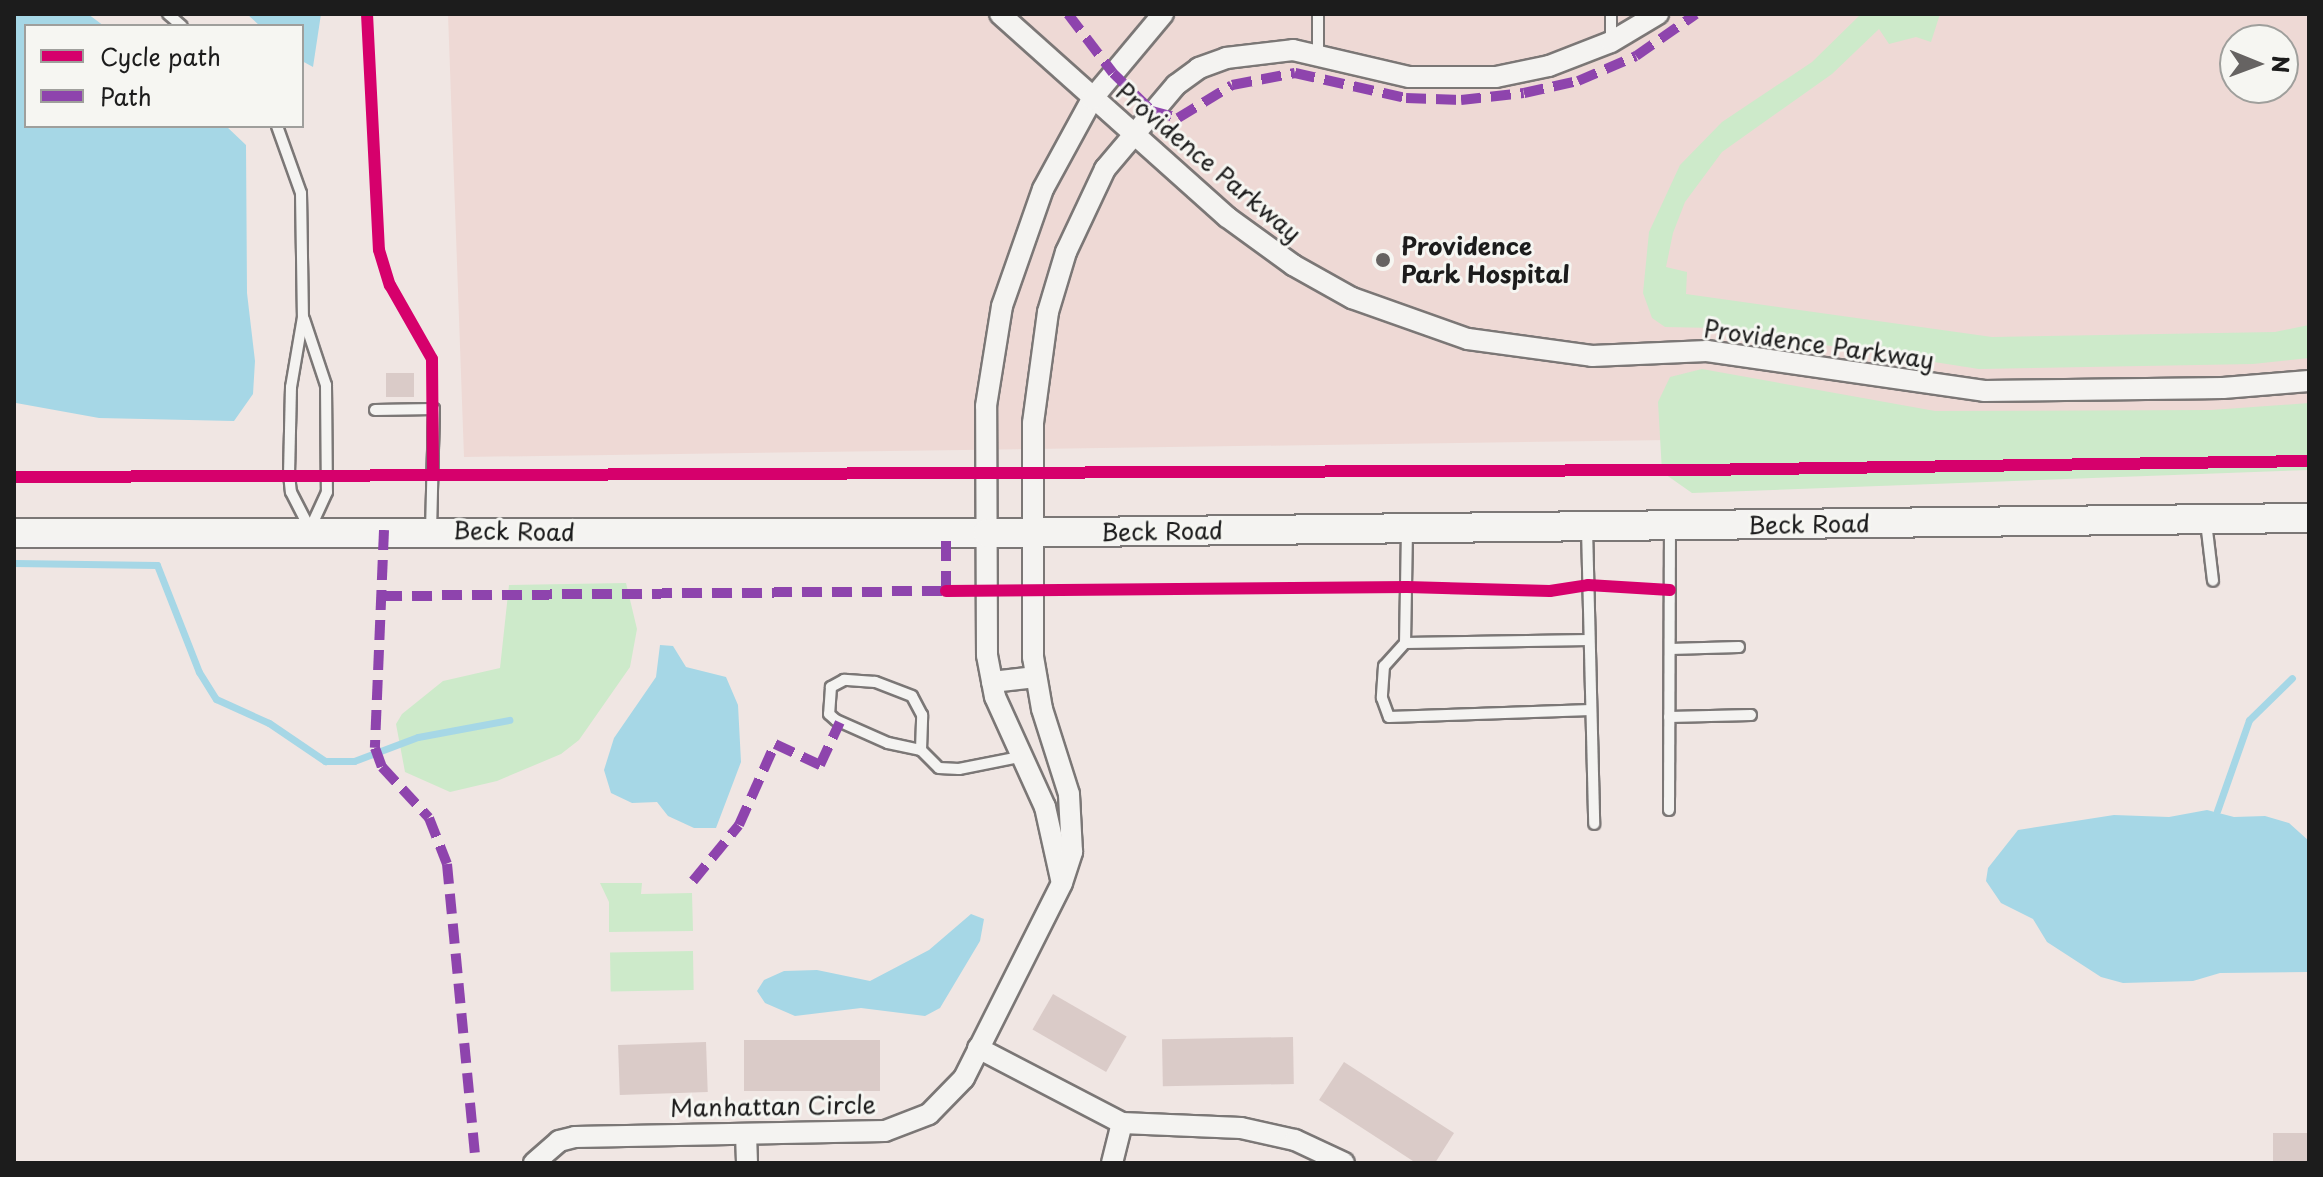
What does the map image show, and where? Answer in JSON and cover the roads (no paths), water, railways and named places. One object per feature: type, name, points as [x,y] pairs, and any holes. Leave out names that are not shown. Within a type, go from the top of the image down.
[{"type":"main road","name":"Beck Road","points":[[14,533],[310,529],[988,533],[2309,518]]},
{"type":"street","name":"Providence Parkway","points":[[1000,14],[1227,217],[1293,265],[1352,298],[1468,339],[1592,356],[1707,351],[1984,391],[2223,388],[2309,381]]},
{"type":"street","points":[[1062,883],[1045,807],[1019,757],[992,682],[985,606],[988,533],[986,406],[1002,306],[1043,189],[1092,99],[1163,14]]},
{"type":"street","name":"Manhattan Circle","points":[[534,1163],[550,1147],[575,1137],[885,1131],[910,1125],[947,1099],[978,1048],[1062,883],[1072,852],[1072,819],[1036,677],[1033,423],[1048,312],[1084,209],[1132,133],[1199,68],[1254,51],[1318,55],[1409,77],[1483,77],[1549,66],[1611,42],[1658,14]]},
{"type":"street","points":[[992,682],[1036,677]]},
{"type":"street","points":[[1019,757],[1055,751]]},
{"type":"street","points":[[978,1048],[1122,1123],[1254,1130],[1295,1140],[1344,1163]]},
{"type":"street","points":[[1112,1163],[1122,1123]]},
{"type":"street","points":[[746,1134],[747,1163]]},
{"type":"lane","points":[[1318,14],[1318,55]]},
{"type":"lane","points":[[1611,14],[1611,42]]},
{"type":"lane","points":[[278,128],[301,193],[303,317],[291,387],[289,474],[291,492],[310,529]]},
{"type":"lane","points":[[303,317],[326,385],[327,492],[310,529]]},
{"type":"lane","points":[[375,410],[434,409],[431,531]]},
{"type":"lane","points":[[2206,520],[2213,581]]},
{"type":"lane","points":[[1587,526],[1594,824]]},
{"type":"lane","points":[[1669,810],[1670,526]]},
{"type":"lane","points":[[1407,528],[1405,643],[1384,666],[1382,698],[1389,717],[1591,710]]},
{"type":"lane","points":[[1405,643],[1589,640]]},
{"type":"lane","points":[[1670,649],[1739,647]]},
{"type":"lane","points":[[921,750],[922,715],[912,696],[875,682],[844,680],[831,687],[829,714],[836,720],[888,743],[921,750],[939,768],[1019,757]]},
{"type":"lane","points":[[1669,717],[1751,715]]},
{"type":"water","points":[[14,14],[88,14],[101,24],[24,24],[24,128],[228,128],[246,145],[247,293],[255,361],[253,394],[234,421],[99,418],[16,403]]},
{"type":"water","points":[[247,14],[321,14],[313,67],[304,62],[304,24],[258,24]]},
{"type":"water","points":[[660,645],[673,646],[686,667],[726,677],[738,705],[741,762],[716,828],[694,828],[668,816],[657,802],[632,803],[611,793],[604,770],[614,738],[656,677]]},
{"type":"water","points":[[2207,810],[2234,817],[2265,816],[2289,823],[2309,841],[2309,972],[2220,973],[2193,981],[2123,983],[2101,977],[2047,942],[2033,919],[2001,903],[1986,881],[1988,868],[2018,830],[2114,815],[2169,817]]},
{"type":"water","points":[[971,914],[984,919],[980,941],[940,1008],[925,1016],[861,1008],[795,1016],[765,1003],[757,991],[764,980],[784,971],[817,970],[870,981],[929,950]]},
{"type":"waterway","points":[[14,563],[157,565],[199,672],[216,699],[269,723],[325,761],[354,761],[418,737],[509,720]]},
{"type":"waterway","points":[[2217,811],[2249,720],[2292,678]]},
{"type":"place","name":"Providence Park Hospital","points":[[1383,260]]}]
